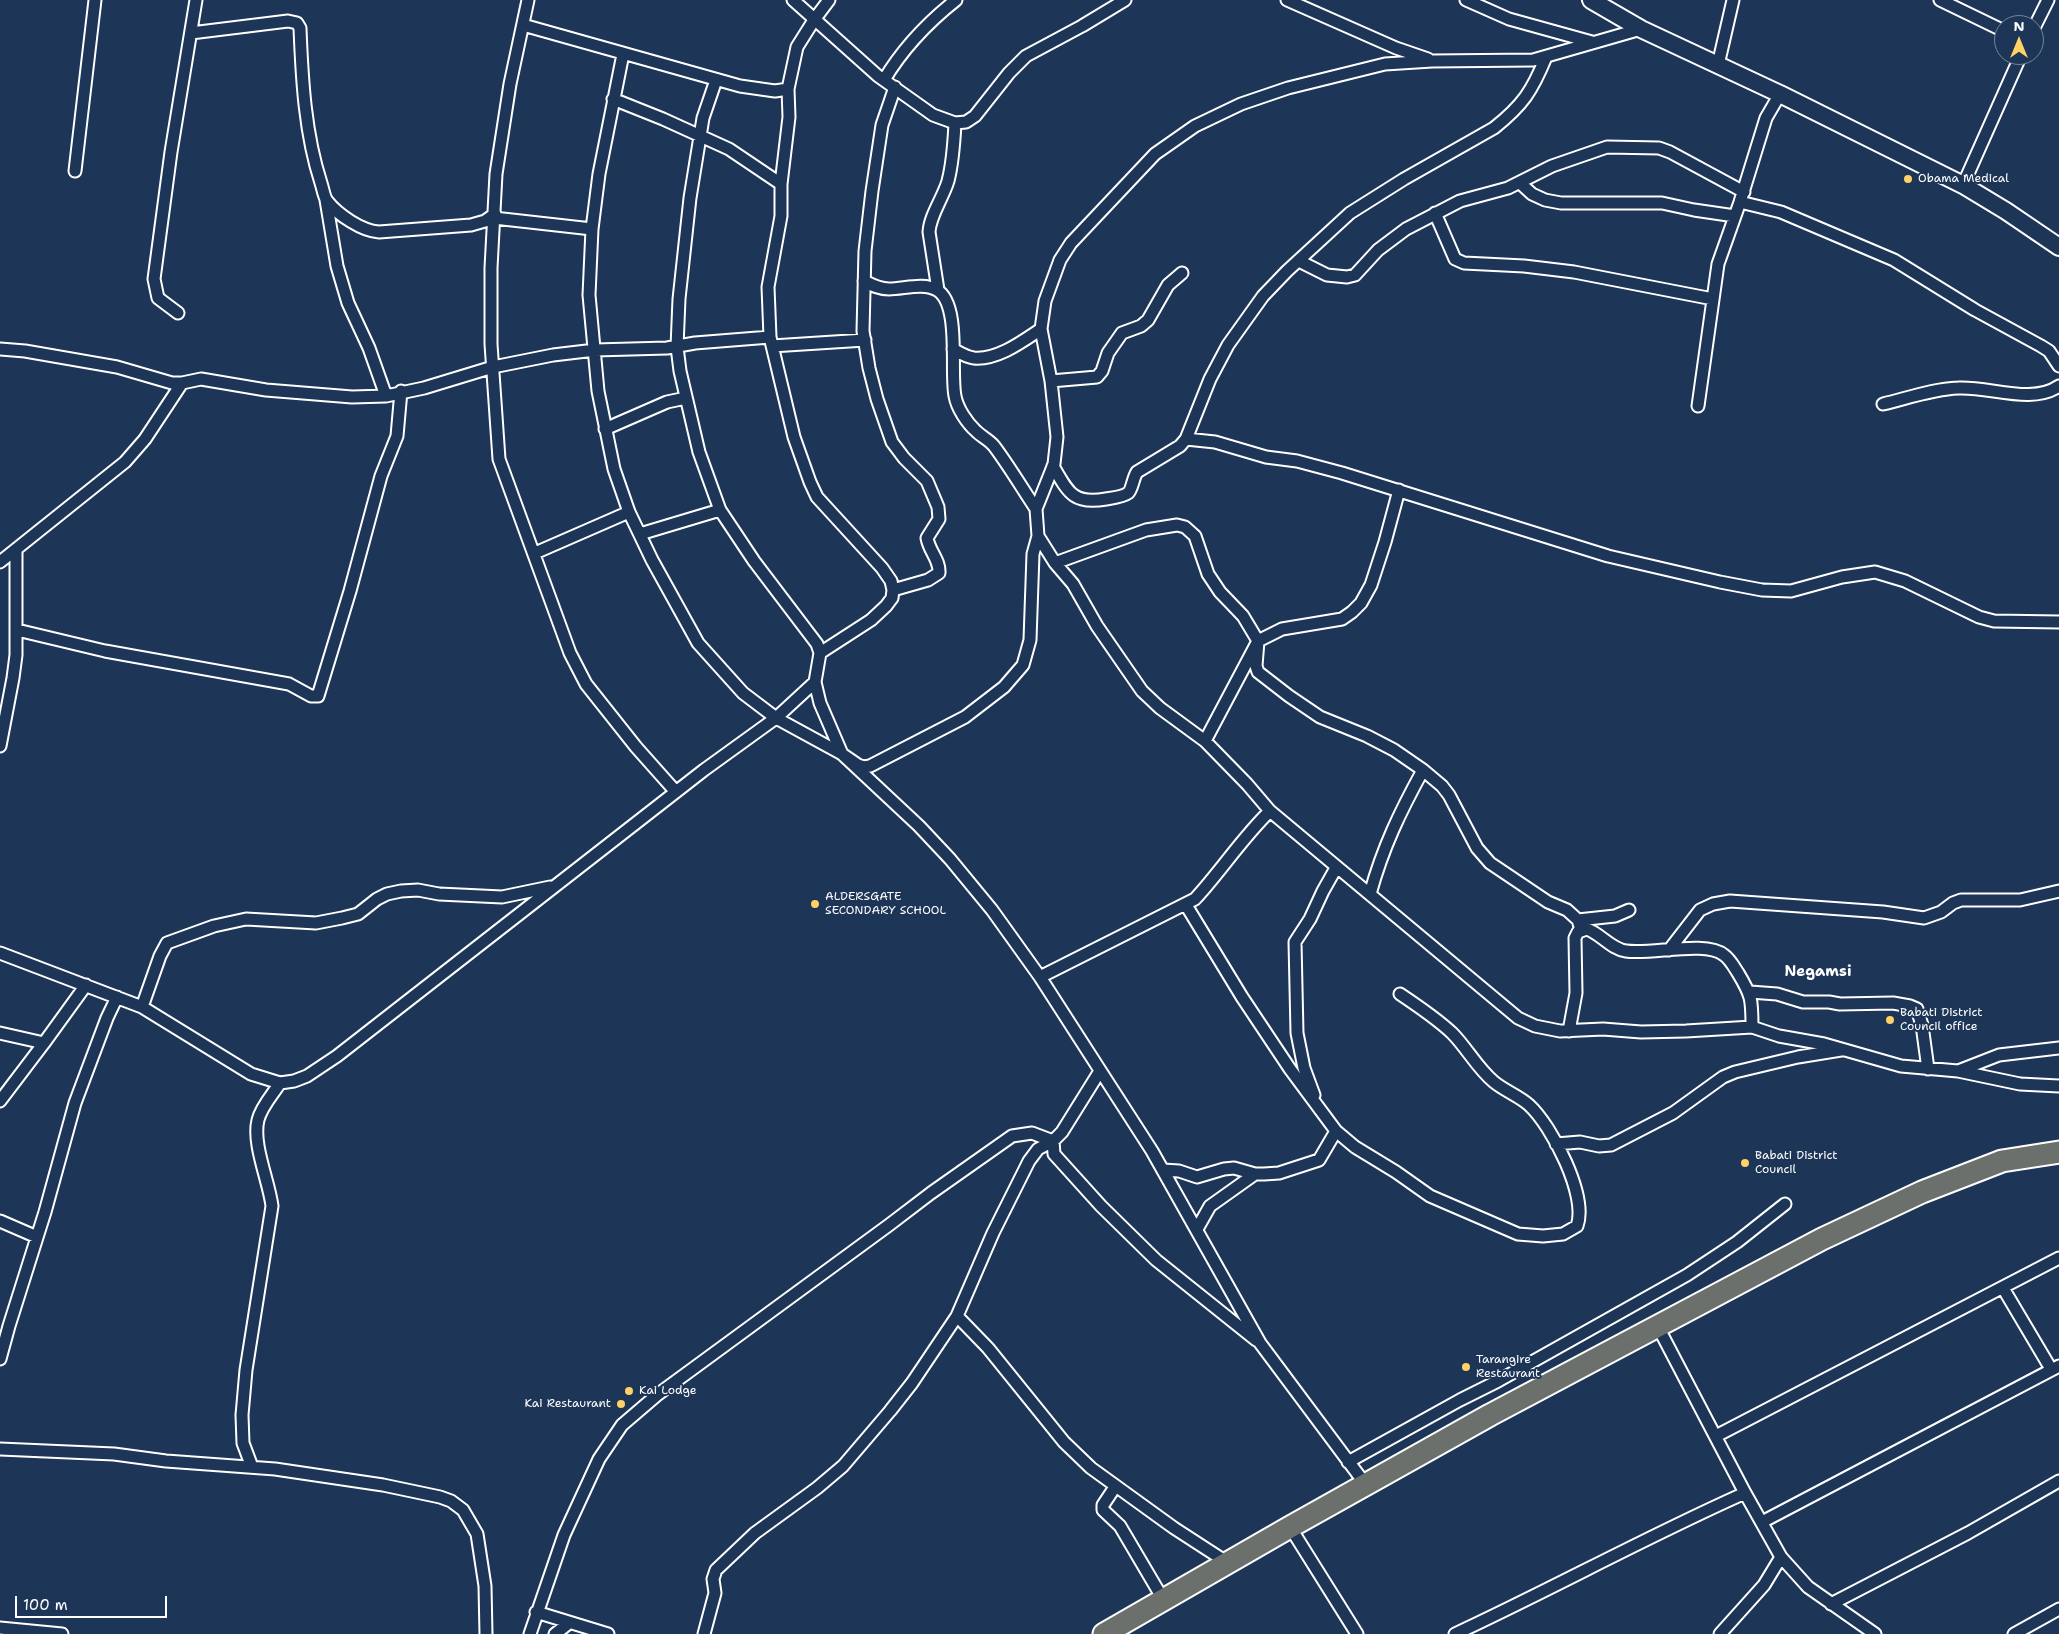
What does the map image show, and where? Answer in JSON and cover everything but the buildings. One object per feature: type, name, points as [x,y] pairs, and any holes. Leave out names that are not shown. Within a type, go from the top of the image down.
[{"type":"highway","points":[[1104,1634],[1490,1415],[1805,1248],[1922,1192],[2002,1161],[2059,1152]]},
{"type":"street","points":[[75,172],[95,0]]},
{"type":"street","points":[[178,313],[158,298],[154,279],[171,152],[196,0]]},
{"type":"street","points":[[528,0],[510,84],[496,174],[491,276],[493,367],[499,460],[535,553],[570,654],[586,684],[630,741],[676,792]]},
{"type":"street","points":[[793,0],[884,80],[933,114],[955,123],[966,122],[975,116],[1009,73],[1026,56],[1125,0]]},
{"type":"street","points":[[820,653],[871,620],[892,598],[893,590],[892,581],[818,497],[810,482],[794,437],[771,341],[768,287],[781,216],[781,184],[789,116],[788,89],[797,47],[829,0]]},
{"type":"street","points":[[884,80],[905,49],[924,26],[956,0]]},
{"type":"street","points":[[1287,0],[1396,48],[1432,61]]},
{"type":"street","points":[[1466,0],[1509,19],[1592,42]]},
{"type":"street","points":[[1591,0],[1641,29],[1780,94],[1963,185],[2059,247]]},
{"type":"street","points":[[1718,65],[1733,0]]},
{"type":"street","points":[[1940,0],[1994,26]]},
{"type":"street","points":[[2040,15],[2048,0]]},
{"type":"street","points":[[191,32],[280,22],[295,22],[300,28],[308,120],[313,153],[326,200],[337,266],[348,303],[369,348],[386,396]]},
{"type":"street","points":[[523,25],[716,80],[763,90],[788,89]]},
{"type":"street","points":[[623,54],[599,174],[592,229],[589,295],[598,391],[614,469],[629,512],[656,568],[698,643],[743,693],[776,718],[842,754],[858,766],[864,767],[870,766],[965,717],[1004,687],[1023,665],[1030,640],[1033,554],[1038,536],[1036,509],[1057,451],[1052,381],[1041,329],[1050,281],[1071,243],[1155,154],[1178,136],[1195,126],[1241,104],[1288,88],[1385,64],[1432,61],[1521,61],[1546,57],[1641,29]]},
{"type":"street","points":[[1053,466],[1066,488],[1079,500],[1087,502],[1127,494],[1131,490],[1133,478],[1138,472],[1180,446],[1186,439],[1210,378],[1228,346],[1263,296],[1350,214],[1404,179],[1494,128],[1506,118],[1523,102],[1534,86],[1546,57]]},
{"type":"street","points":[[1963,185],[2017,65]]},
{"type":"street","points":[[716,80],[703,118],[690,198],[679,299],[678,347],[680,371],[699,452],[720,510],[754,561],[810,633],[820,653],[815,682],[820,702],[842,754],[919,826],[950,859],[992,910],[1040,977],[1163,1170],[1260,1343],[1366,1485]]},
{"type":"street","points":[[893,590],[928,580],[939,573],[940,566],[928,544],[927,538],[935,527],[940,514],[927,482],[904,458],[892,442],[878,399],[863,330],[866,242],[876,163],[882,125],[895,87]]},
{"type":"street","points":[[1698,406],[1718,264],[1742,197],[1766,118],[1780,94]]},
{"type":"street","points":[[613,99],[701,136],[729,150],[781,184]]},
{"type":"street","points":[[955,123],[953,155],[948,180],[941,201],[929,224],[929,232],[938,290],[948,304],[950,315],[953,349],[952,376],[956,402],[972,427],[992,444],[1036,509]]},
{"type":"street","points":[[1299,261],[1327,275],[1347,277],[1355,275],[1386,244],[1406,229],[1460,201],[1520,183],[1538,172],[1588,152],[1607,147],[1659,148],[1670,152],[1742,197],[1894,260],[1974,310],[2049,351],[2059,366]]},
{"type":"street","points":[[1520,183],[1532,194],[1544,200],[1561,203],[1662,203],[1735,216]]},
{"type":"street","points":[[326,200],[340,213],[372,232],[471,225],[494,216],[592,229]]},
{"type":"street","points":[[1435,213],[1455,259],[1464,263],[1524,266],[1574,272],[1713,299]]},
{"type":"street","points":[[1052,381],[1097,377],[1102,371],[1108,353],[1122,333],[1141,326],[1148,320],[1168,286],[1182,272]]},
{"type":"street","points":[[864,281],[876,287],[888,289],[915,287],[938,290]]},
{"type":"street","points":[[953,349],[974,358],[992,355],[1022,342],[1041,329]]},
{"type":"street","points":[[0,349],[25,351],[117,367],[172,383],[201,379],[266,390],[352,396],[386,396],[424,388],[493,367],[595,350],[652,349],[678,347],[695,343],[865,340]]},
{"type":"street","points":[[0,562],[125,462],[146,439],[182,383]]},
{"type":"street","points":[[1883,404],[1939,390],[1960,388],[2042,394],[2059,387]]},
{"type":"street","points":[[16,630],[105,652],[289,684],[298,687],[311,696],[318,696],[381,476],[397,436],[401,392]]},
{"type":"street","points":[[605,429],[667,402],[686,398]]},
{"type":"street","points":[[1186,439],[1215,442],[1266,458],[1297,461],[1399,490],[1608,556],[1720,582],[1762,590],[1791,591],[1842,577],[1875,572],[1905,581],[1979,617],[1994,620],[2059,622]]},
{"type":"street","points":[[1205,741],[1258,641],[1282,629],[1342,619],[1357,608],[1371,585],[1399,490]]},
{"type":"street","points":[[640,534],[720,510]]},
{"type":"street","points":[[535,553],[629,512]]},
{"type":"street","points":[[1055,563],[1146,530],[1177,526],[1185,527],[1195,536],[1208,574],[1220,592],[1243,616],[1258,641],[1256,670],[1320,717],[1376,740],[1423,770],[1442,786],[1449,795],[1477,848],[1490,863],[1548,902],[1567,910],[1580,925],[1594,931],[1613,946],[1625,951],[1703,949],[1715,950],[1724,954],[1750,992],[1752,1027]]},
{"type":"street","points":[[1038,536],[1055,563],[1073,584],[1096,626],[1142,691],[1160,708],[1205,741],[1247,784],[1270,811],[1518,1018],[1535,1026],[1569,1031],[1603,1029],[1677,1032],[1752,1027],[1779,1036],[1809,1040],[1901,1066],[1958,1071],[2020,1084],[2059,1086]]},
{"type":"street","points":[[0,746],[14,678],[16,550]]},
{"type":"street","points":[[0,953],[142,1007],[250,1074],[280,1083],[294,1081],[307,1076],[337,1056],[676,792],[776,718],[815,682]]},
{"type":"street","points":[[1370,894],[1379,861],[1398,816],[1423,770]]},
{"type":"street","points":[[1040,977],[1195,899],[1210,884],[1246,834],[1270,811]]},
{"type":"street","points":[[1317,1105],[1304,1068],[1297,1033],[1295,942],[1310,919],[1336,868]]},
{"type":"street","points":[[142,1007],[160,956],[167,943],[214,926],[246,919],[326,922],[358,914],[377,899],[402,891],[418,890],[448,894],[502,896],[554,886]]},
{"type":"street","points":[[1669,950],[1700,910],[1714,904],[1730,901],[1873,911],[1924,918],[1942,912],[1953,903],[1961,900],[2020,900],[2059,891]]},
{"type":"street","points":[[1186,905],[1242,997],[1317,1105],[1336,1131],[1355,1147],[1430,1196],[1518,1234],[1543,1236],[1563,1234],[1577,1226],[1581,1216],[1579,1198],[1547,1127],[1530,1106],[1494,1083],[1471,1059],[1453,1034],[1423,1009],[1400,994]]},
{"type":"street","points":[[1580,925],[1615,916],[1629,910]]},
{"type":"street","points":[[1569,1031],[1576,993],[1575,938],[1580,925]]},
{"type":"street","points":[[0,1101],[86,985]]},
{"type":"street","points":[[1750,992],[1777,994],[1813,1003],[1910,1006],[1916,1009],[1922,1026],[1928,1069]]},
{"type":"street","points":[[0,1359],[37,1237],[74,1103],[117,997]]},
{"type":"street","points":[[0,1033],[44,1044]]},
{"type":"street","points":[[1958,1071],[1999,1055],[2059,1048]]},
{"type":"street","points":[[1556,1144],[1580,1142],[1599,1146],[1611,1145],[1673,1113],[1723,1077],[1735,1072],[1798,1057],[1845,1050]]},
{"type":"street","points":[[704,1634],[715,1598],[713,1579],[716,1570],[755,1533],[817,1488],[843,1466],[870,1436],[912,1383],[957,1316],[993,1233],[1028,1161],[1038,1149],[1053,1141],[1062,1132],[1100,1071]]},
{"type":"street","points":[[252,1467],[243,1443],[242,1415],[246,1370],[272,1206],[270,1189],[256,1134],[258,1119],[280,1083]]},
{"type":"street","points":[[1163,1170],[1180,1171],[1197,1178],[1218,1170],[1230,1168],[1255,1174],[1279,1173],[1315,1162],[1322,1157],[1336,1131]]},
{"type":"street","points":[[530,1634],[558,1551],[576,1510],[599,1459],[622,1425],[657,1395],[931,1193],[1012,1136],[1032,1133],[1053,1141]]},
{"type":"street","points":[[1053,1141],[1053,1150],[1060,1162],[1156,1260],[1260,1343]]},
{"type":"street","points":[[1197,1229],[1212,1204],[1255,1174]]},
{"type":"street","points":[[1348,1462],[1498,1381],[1687,1275],[1737,1242],[1785,1204]]},
{"type":"street","points":[[0,1222],[37,1237]]},
{"type":"street","points":[[1716,1436],[2059,1258]]},
{"type":"street","points":[[1762,1522],[2055,1368],[2003,1288]]},
{"type":"street","points":[[957,1316],[988,1348],[1064,1442],[1091,1468],[1174,1528],[1228,1563]]},
{"type":"street","points":[[1658,1327],[1744,1493],[1781,1557],[1808,1587],[1875,1634]]},
{"type":"street","points":[[0,1449],[114,1454],[166,1461],[252,1467],[330,1476],[405,1488],[440,1497],[458,1506],[468,1515],[477,1534],[485,1586],[486,1634]]},
{"type":"street","points":[[1830,1604],[1968,1533],[2059,1481]]},
{"type":"street","points":[[1115,1487],[1103,1505],[1103,1510],[1128,1536],[1163,1599]]},
{"type":"street","points":[[1455,1634],[1561,1583],[1668,1528],[1744,1493]]},
{"type":"street","points":[[1290,1527],[1357,1634]]},
{"type":"street","points":[[1720,1634],[1764,1585],[1781,1557]]},
{"type":"street","points":[[2014,1634],[2059,1609]]},
{"type":"street","points":[[536,1612],[608,1634]]},
{"type":"street","points":[[555,1634],[569,1623]]},
{"type":"street","points":[[0,1628],[62,1634]]},
{"type":"place","name":"Obama Medical","points":[[1908,179]]},
{"type":"place","name":"ALDERSGATE SECONDARY SCHOOL","points":[[815,904]]},
{"type":"place","name":"Babati District Council office","points":[[1890,1020]]},
{"type":"place","name":"Babati District Council","points":[[1745,1163]]},
{"type":"place","name":"Tarangire Restaurant","points":[[1466,1367]]},
{"type":"place","name":"Kai Lodge","points":[[629,1391]]},
{"type":"place","name":"Kai Restaurant","points":[[621,1404]]},
{"type":"district","name":"Negamsi","points":[[1818,972]]}]
